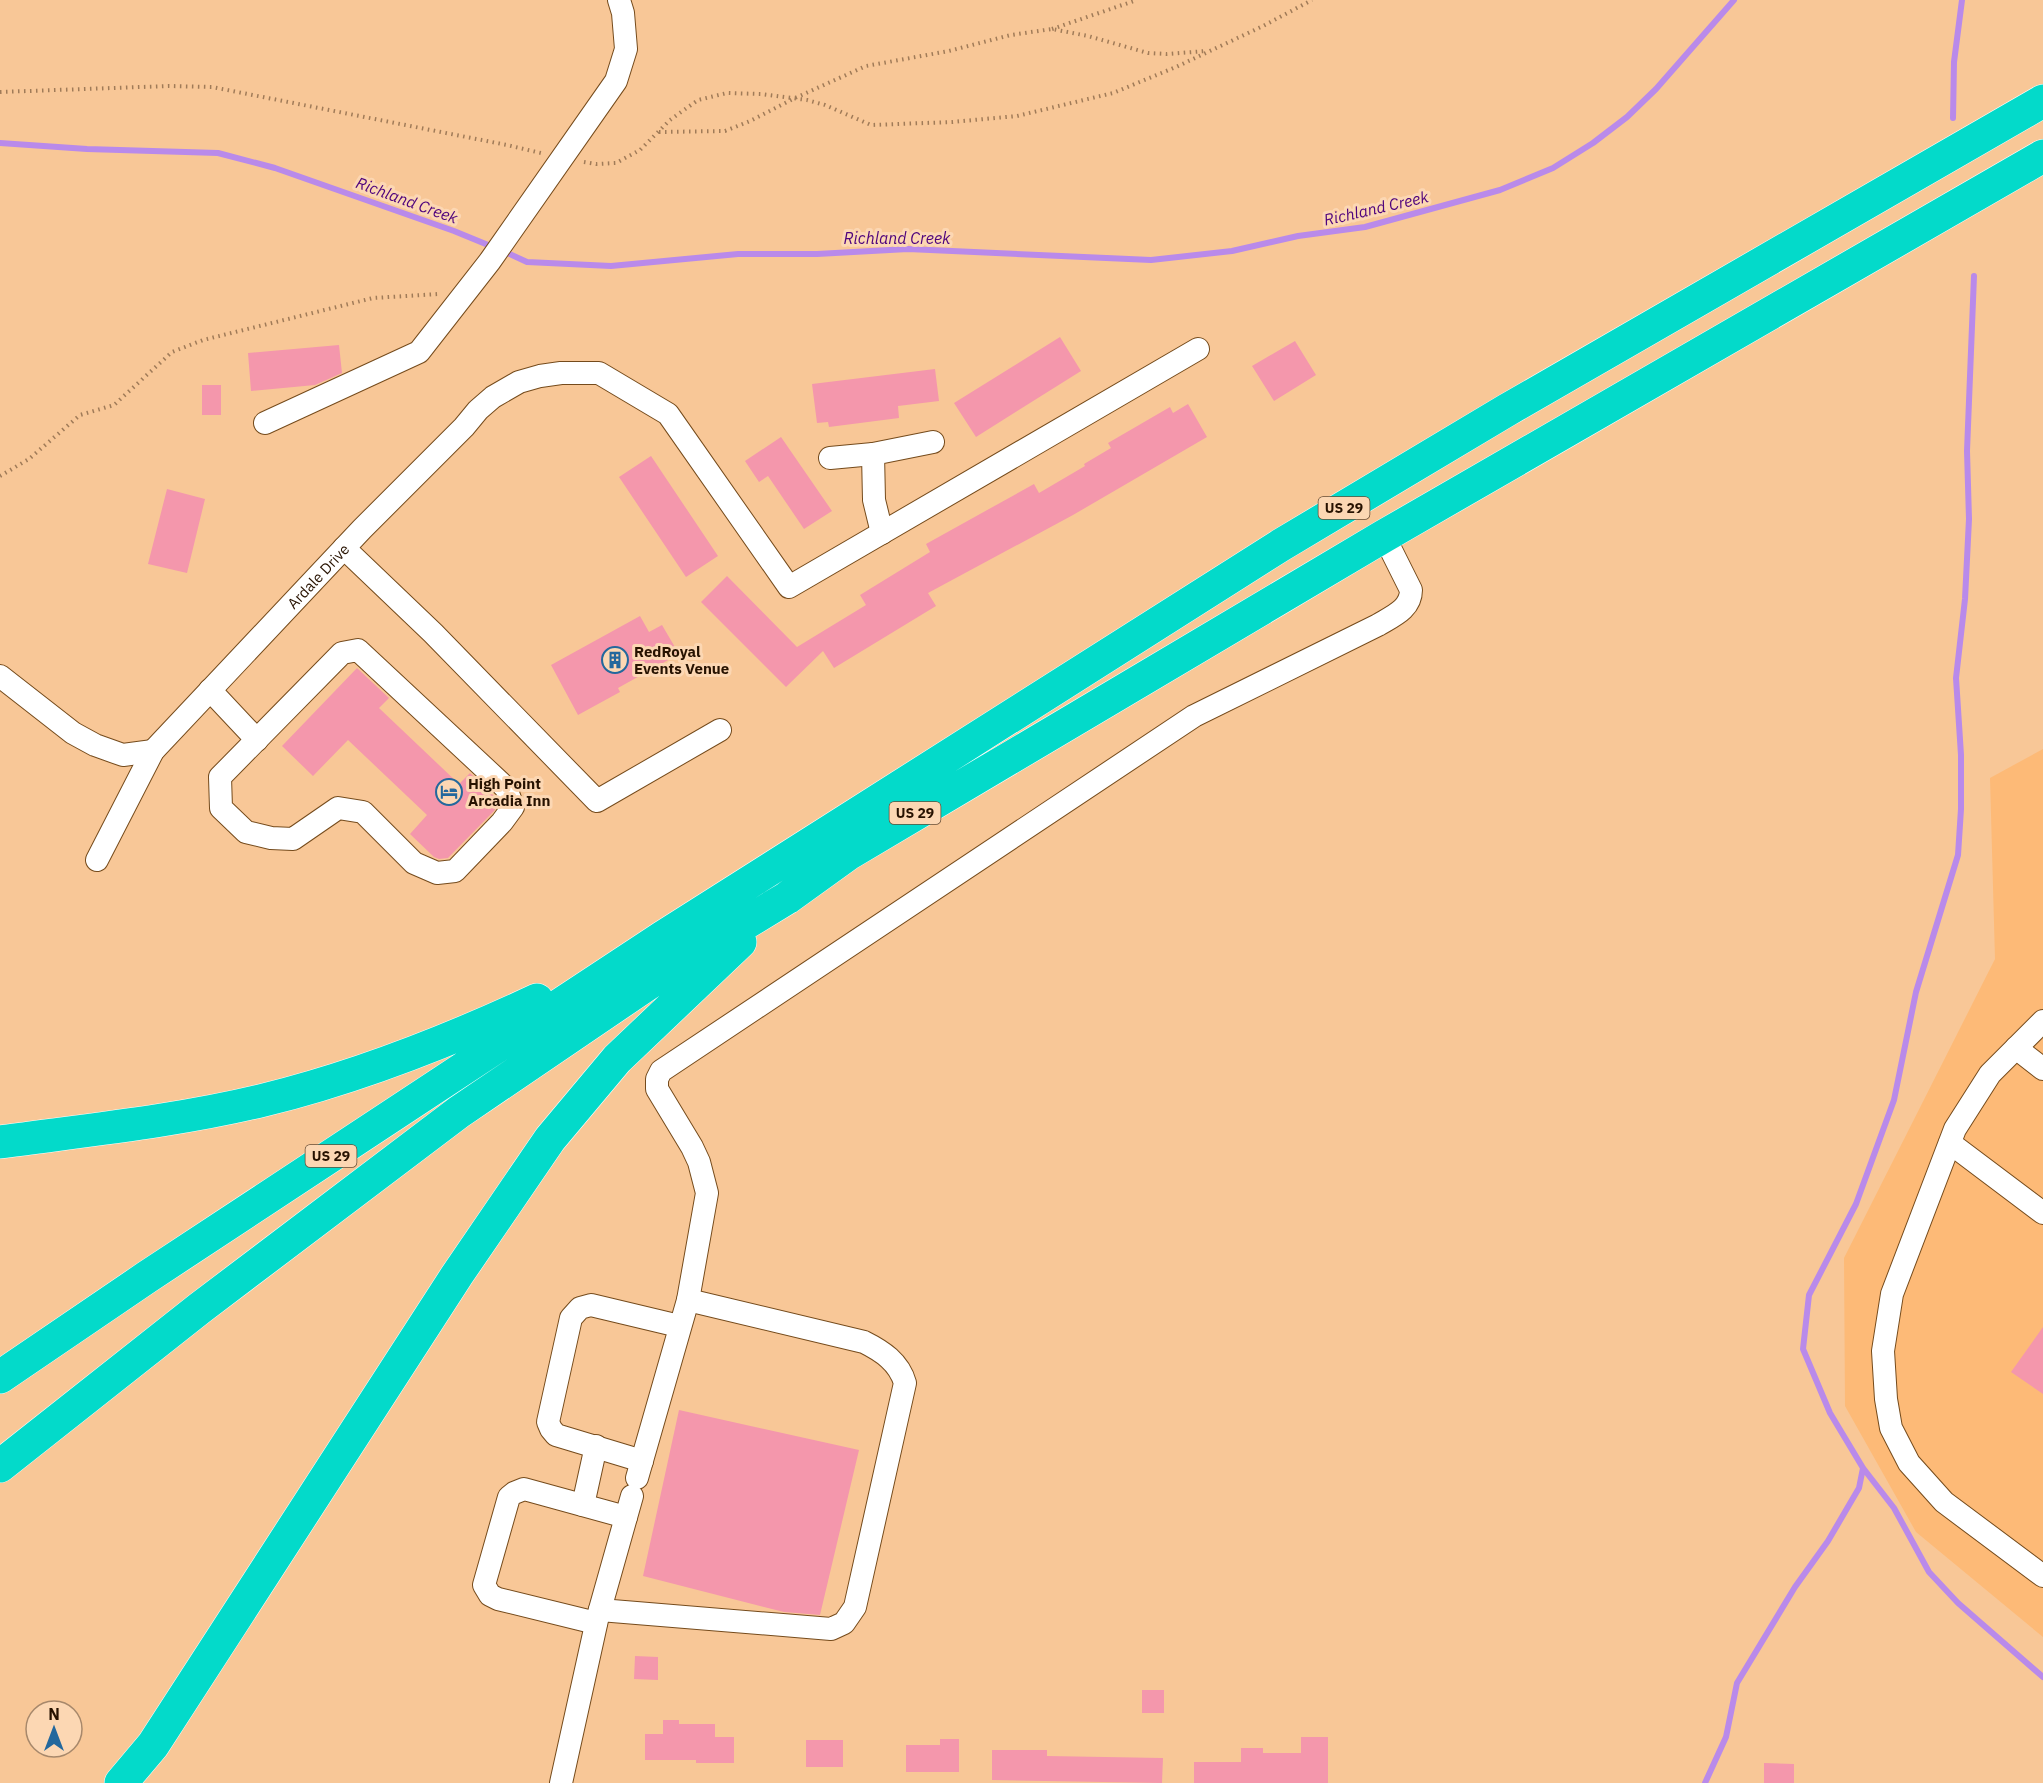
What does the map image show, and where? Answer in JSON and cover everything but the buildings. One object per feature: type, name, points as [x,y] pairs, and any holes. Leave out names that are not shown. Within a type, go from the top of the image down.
[{"type":"highway","name":"US 29","points":[[0,1377],[147,1277],[663,937],[1281,545],[1507,410],[2043,101]]},
{"type":"highway","name":"US 29","points":[[0,1466],[200,1308],[459,1112],[668,970],[787,898],[858,848],[1384,536],[2043,156]]},
{"type":"highway","points":[[121,1783],[153,1744],[456,1275],[550,1139],[617,1059],[787,898]]},
{"type":"highway","points":[[0,1142],[179,1118],[265,1100],[371,1068],[481,1026],[540,999],[603,959],[663,937]]},
{"type":"street","points":[[265,423],[419,352],[490,261],[616,81],[626,49],[623,13],[619,0]]},
{"type":"street","points":[[873,454],[874,500],[882,533],[1198,349]]},
{"type":"street","name":"Ardale Drive","points":[[97,860],[153,751],[344,548],[493,397],[519,382],[561,373],[599,373],[668,414],[789,587],[882,533]]},
{"type":"street","points":[[830,458],[873,454],[933,442]]},
{"type":"street","points":[[561,1783],[598,1617],[688,1300],[707,1193],[696,1155],[657,1089],[657,1079],[661,1071],[1194,716],[1378,625],[1404,609],[1411,598],[1412,590],[1384,536]]},
{"type":"street","points":[[344,548],[433,633],[597,801],[720,730]]},
{"type":"street","points":[[358,651],[506,788],[513,807],[502,822],[455,871],[437,873],[414,863],[363,812],[338,808],[293,839],[271,838],[246,832],[221,808],[220,777],[257,740],[342,653],[358,651]]},
{"type":"street","points":[[0,676],[73,733],[95,745],[123,755],[153,751]]},
{"type":"street","points":[[210,690],[257,740]]},
{"type":"street","points":[[2043,1021],[1990,1074],[1955,1129],[1892,1294],[1883,1351],[1886,1399],[1891,1428],[1909,1463],[1944,1502],[2043,1576]]},
{"type":"street","points":[[2016,1048],[2043,1069]]},
{"type":"street","points":[[1950,1143],[2043,1213]]},
{"type":"street","points":[[635,1488],[583,1505],[524,1489],[514,1493],[509,1497],[484,1585],[490,1594],[498,1599],[598,1617],[831,1629],[844,1623],[855,1607],[905,1383],[903,1375],[889,1357],[864,1342],[688,1300]]},
{"type":"street","points":[[635,1488],[596,1446],[556,1435],[548,1422],[574,1313],[580,1308],[591,1305],[679,1326]]},
{"type":"street","points":[[583,1505],[596,1446]]},
{"type":"path","points":[[659,132],[725,130],[750,121],[866,66],[949,51],[1011,35],[1052,29],[1137,0]]},
{"type":"path","points":[[0,92],[169,86],[212,87],[507,145],[561,159],[596,164],[616,163],[640,150],[670,120],[698,100],[727,93],[795,98],[825,105],[871,125],[952,122],[1017,116],[1113,93],[1210,51],[1312,0]]},
{"type":"path","points":[[1052,29],[1088,36],[1149,53],[1210,51]]},
{"type":"path","points":[[0,476],[29,459],[80,415],[114,405],[172,352],[203,340],[373,298],[464,294]]},
{"type":"shaded area","points":[[2043,749],[2043,1637],[1916,1532],[1845,1406],[1844,1258],[1995,959],[1990,778]]},
{"type":"waterway","name":"Richland Creek","points":[[503,251],[527,262],[611,266],[738,254],[817,254],[908,249],[1151,260],[1232,251],[1298,236],[1365,227],[1500,190],[1553,168],[1593,143],[1627,117],[1656,89],[1734,0]]},
{"type":"waterway","points":[[1953,118],[1954,62],[1962,0]]},
{"type":"waterway","name":"Richland Creek","points":[[0,143],[87,149],[218,153],[275,168],[493,247]]},
{"type":"waterway","points":[[1974,276],[1967,451],[1969,519],[1965,599],[1956,678],[1961,755],[1958,855],[1916,992],[1894,1100],[1856,1204],[1809,1295],[1803,1349],[1830,1413],[1863,1468],[1894,1508],[1929,1572],[1958,1603],[2043,1677]]},
{"type":"waterway","points":[[1705,1783],[1726,1737],[1737,1683],[1795,1587],[1828,1541],[1859,1488],[1863,1468]]},
{"type":"place","name":"RedRoyal Events Venue","points":[[615,660]]},
{"type":"place","name":"High Point Arcadia Inn","points":[[449,792]]}]
